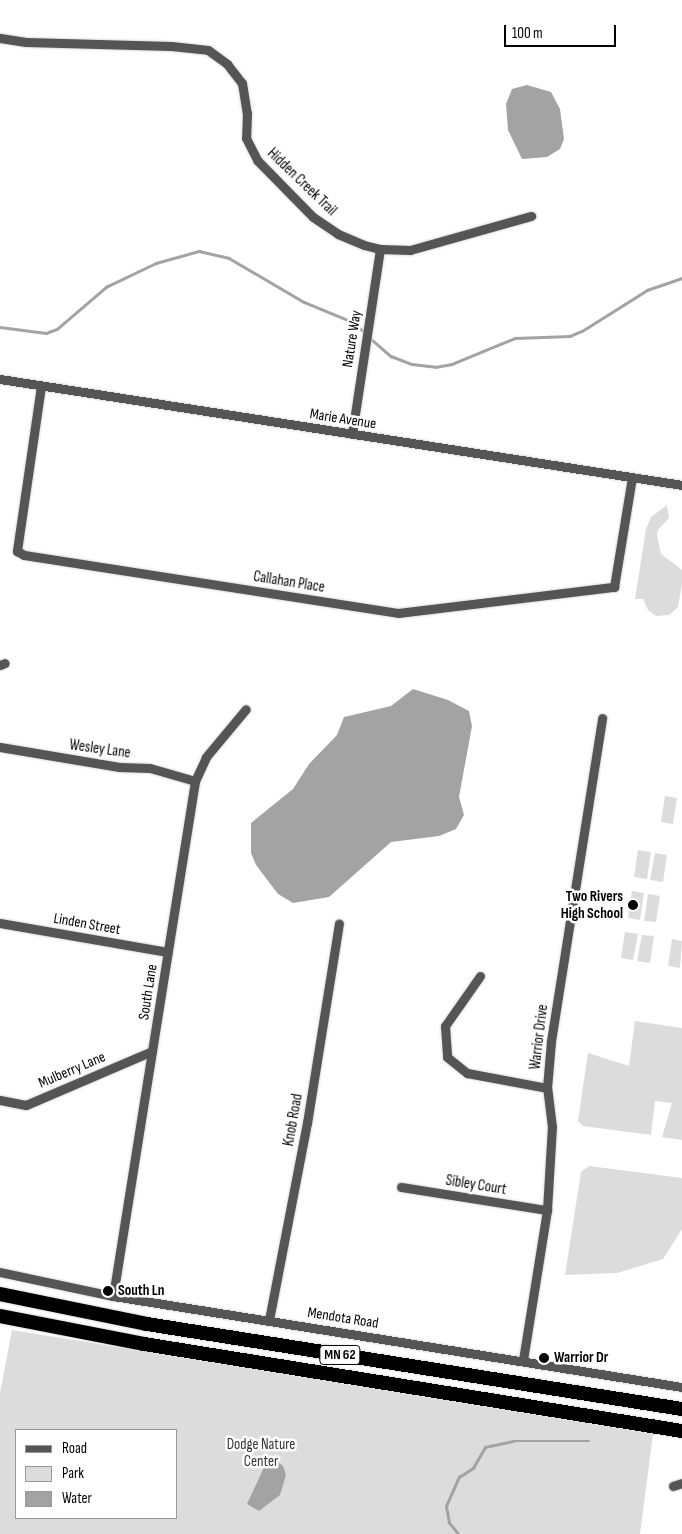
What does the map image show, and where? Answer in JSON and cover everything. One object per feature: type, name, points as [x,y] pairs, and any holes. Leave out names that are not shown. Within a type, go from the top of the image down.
[{"type":"highway","name":"MN 62","points":[[0,1294],[103,1315],[682,1409]]},
{"type":"highway","points":[[0,1302],[30,1309],[103,1315]]},
{"type":"highway","name":"MN 62","points":[[0,1316],[144,1344],[682,1430]]},
{"type":"street","name":"Hidden Creek Trail","points":[[0,38],[26,42],[172,46],[208,50],[227,64],[242,82],[247,113],[246,138],[257,160],[313,217],[338,234],[380,249],[410,250],[531,216]]},
{"type":"street","name":"Nature Way","points":[[352,434],[380,249]]},
{"type":"street","name":"Marie Avenue","points":[[0,380],[682,485]]},
{"type":"street","name":"Callahan Place","points":[[41,386],[17,550],[34,556],[398,613],[614,587],[632,478]]},
{"type":"street","name":"South Lane","points":[[113,1296],[195,781],[206,757],[246,709]]},
{"type":"street","name":"Warrior Drive","points":[[523,1360],[547,1210],[552,1127],[547,1088],[551,1041],[602,718]]},
{"type":"street","name":"Wesley Lane","points":[[0,747],[119,767],[150,768],[195,781]]},
{"type":"street","name":"Linden Street","points":[[0,923],[168,952]]},
{"type":"street","name":"Knob Road","points":[[269,1320],[307,1123],[339,924]]},
{"type":"street","points":[[480,976],[445,1026],[447,1057],[467,1073],[547,1088]]},
{"type":"street","name":"Mulberry Lane","points":[[0,1100],[26,1104],[152,1051]]},
{"type":"street","name":"Sibley Court","points":[[401,1187],[547,1210]]},
{"type":"street","name":"Mendota Road","points":[[0,1272],[113,1296],[523,1360],[682,1387]]},
{"type":"green space","points":[[667,505],[669,518],[658,530],[657,535],[661,554],[682,570],[682,584],[678,607],[669,615],[656,616],[648,610],[643,599],[635,599],[646,529],[651,517]]},
{"type":"green space","points":[[665,796],[677,798],[673,824],[661,822]]},
{"type":"green space","points":[[638,850],[651,852],[647,879],[634,877]]},
{"type":"green space","points":[[655,853],[667,855],[663,882],[650,880]]},
{"type":"green space","points":[[632,891],[644,893],[640,920],[628,918]]},
{"type":"green space","points":[[648,894],[660,896],[656,922],[644,921]]},
{"type":"green space","points":[[625,932],[638,934],[633,960],[621,958]]},
{"type":"green space","points":[[642,935],[654,936],[650,963],[637,961]]},
{"type":"green space","points":[[672,939],[682,941],[680,968],[668,966]]},
{"type":"green space","points":[[635,1021],[682,1028],[682,1140],[662,1137],[672,1103],[655,1101],[651,1135],[583,1126],[578,1121],[588,1053],[629,1066]]},
{"type":"green space","points":[[589,1166],[682,1178],[682,1229],[663,1259],[617,1273],[565,1275],[581,1172]]},
{"type":"green space","name":"Dodge Nature Center","points":[[12,1330],[653,1434],[640,1534],[0,1534],[0,1393]]},
{"type":"water","points":[[527,85],[551,92],[560,109],[564,139],[560,149],[547,157],[522,159],[508,130],[506,104],[512,89]]},
{"type":"water","points":[[413,689],[448,700],[469,711],[472,726],[459,797],[464,815],[456,829],[439,836],[391,842],[329,897],[293,903],[278,894],[256,865],[251,853],[251,823],[293,789],[309,764],[337,735],[344,717],[391,706]]},
{"type":"water","points":[[275,1460],[283,1466],[286,1475],[280,1495],[259,1511],[247,1504],[266,1463]]},
{"type":"waterway","points":[[0,327],[46,333],[57,329],[106,287],[156,263],[199,251],[229,258],[304,302],[350,321],[365,332]]},
{"type":"waterway","points":[[370,338],[391,356],[412,364],[435,367],[452,364],[515,338],[570,336],[582,331],[647,290],[682,278]]},
{"type":"waterway","points":[[458,1534],[449,1523],[446,1506],[459,1477],[473,1468],[485,1447],[513,1441],[589,1441]]},
{"type":"place","name":"Two Rivers High School","points":[[633,905]]},
{"type":"place","name":"South Ln","points":[[108,1291]]},
{"type":"place","name":"Warrior Dr","points":[[544,1358]]}]
